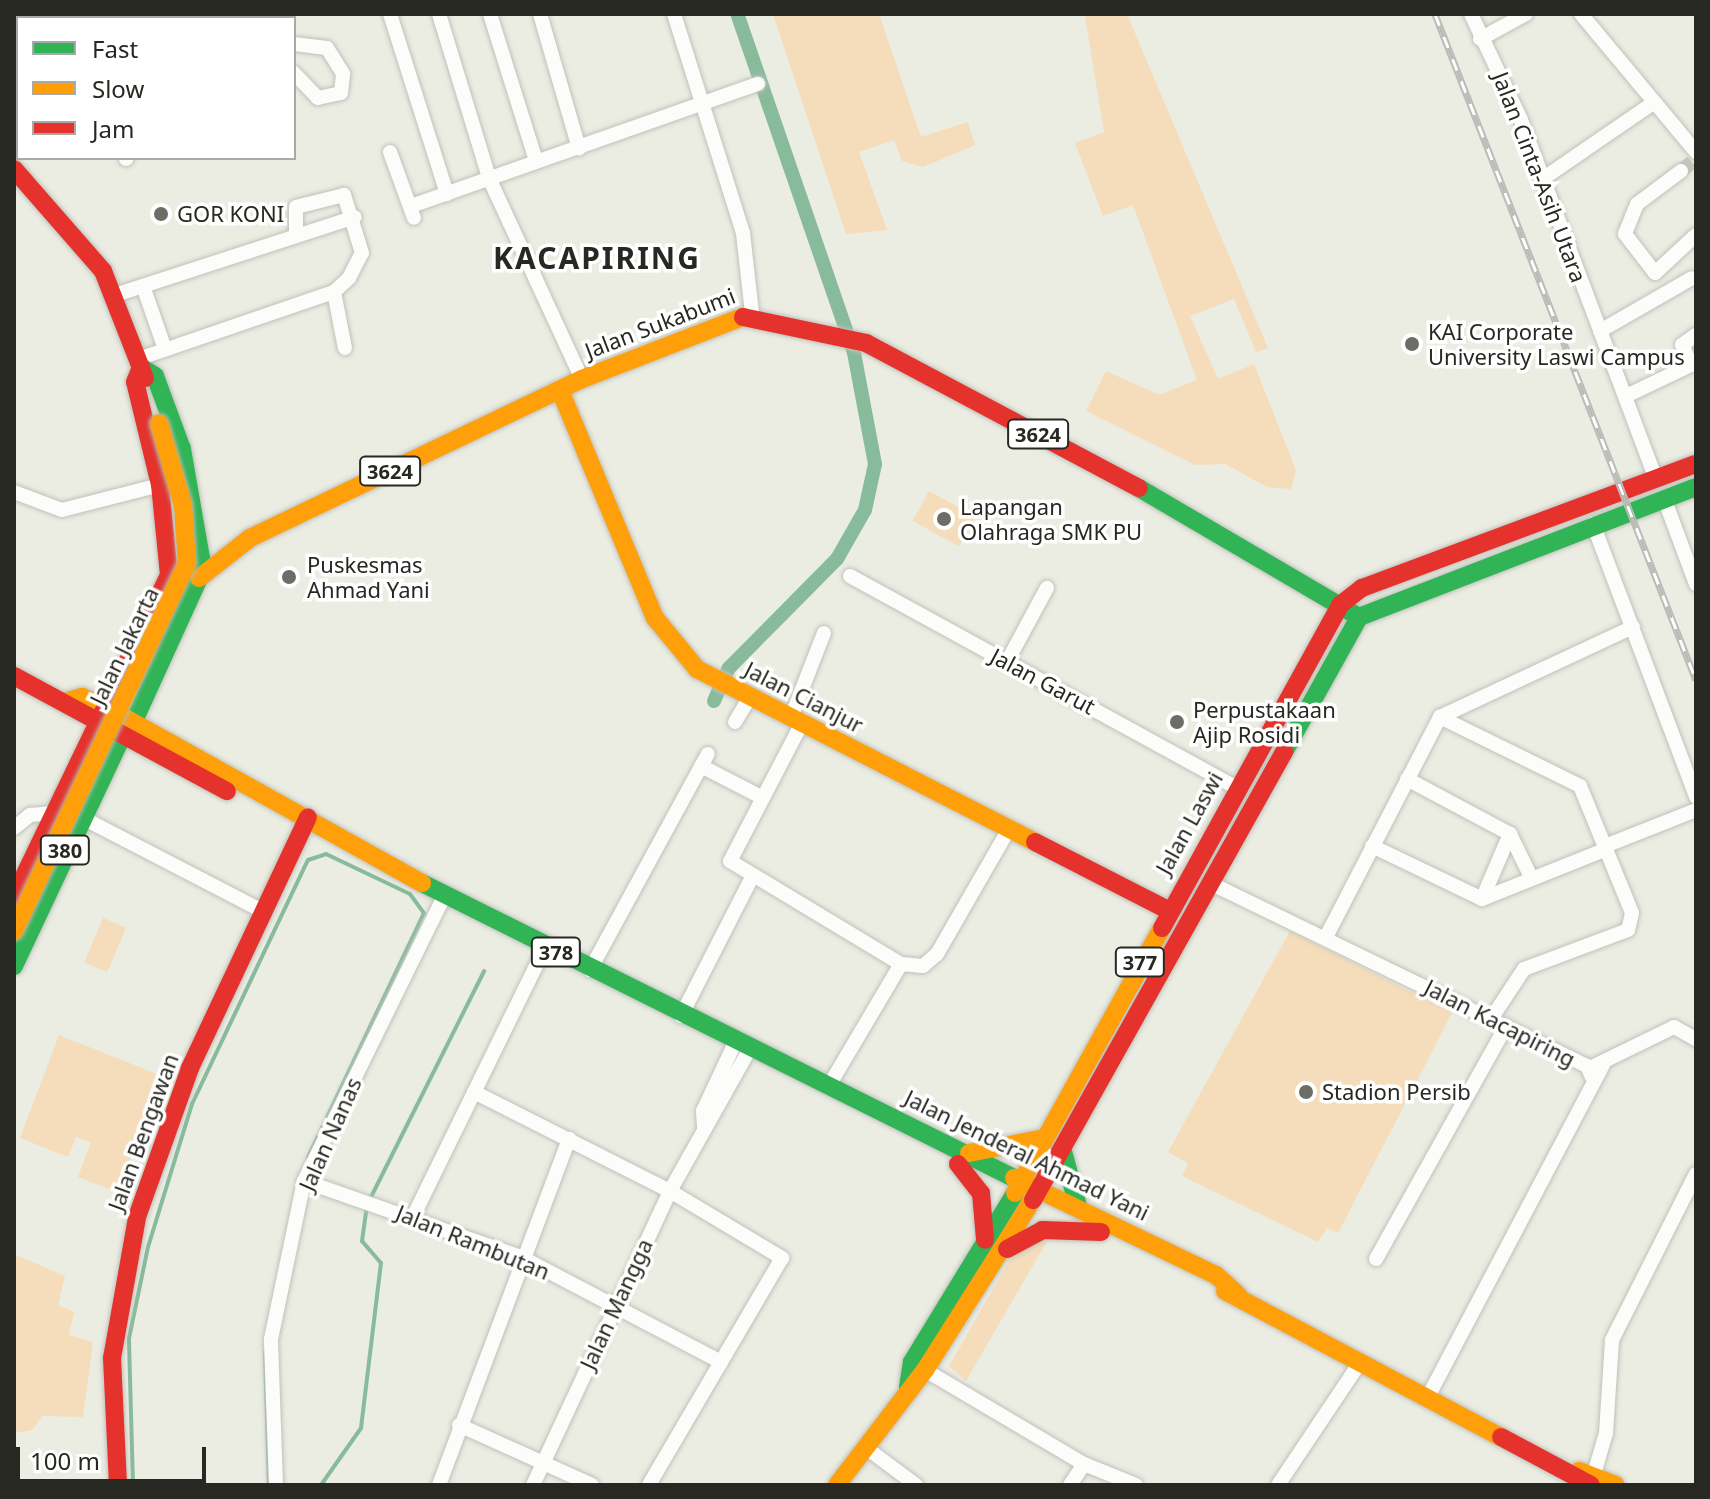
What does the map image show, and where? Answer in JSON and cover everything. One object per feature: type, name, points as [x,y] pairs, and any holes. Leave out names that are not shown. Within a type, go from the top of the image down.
[{"type":"main road","name":"Jalan Jakarta","points":[[14,169],[95,258],[115,295],[140,363],[183,505],[187,563],[14,931]]},
{"type":"main road","name":"Jalan Sukabumi","points":[[199,578],[250,538],[582,379],[752,313],[823,328],[859,340],[1216,529],[1364,612]]},
{"type":"main road","name":"Jalan Jakarta","points":[[97,721],[169,575],[160,485],[135,382],[140,363]]},
{"type":"main road","name":"Jalan Jakarta","points":[[123,736],[199,578],[200,529],[168,408],[155,376],[140,363]]},
{"type":"main road","name":"Jalan Cianjur","points":[[560,390],[655,618],[683,656],[716,679],[1168,910]]},
{"type":"main road","points":[[1345,600],[1655,477],[1696,464]]},
{"type":"main road","points":[[1364,612],[1696,487]]},
{"type":"main road","points":[[200,529],[224,540],[250,538]]},
{"type":"main road","name":"Jalan Laswi","points":[[1027,1190],[1045,1138],[1236,787],[1345,600]]},
{"type":"main road","name":"377","points":[[1027,1190],[1062,1148],[1364,612]]},
{"type":"main road","name":"Jalan Jenderal Ahmad Yani","points":[[14,676],[68,701],[123,736],[303,819],[545,947],[1027,1190],[1101,1232],[1238,1295],[1591,1482],[1615,1485]]},
{"type":"main road","name":"380","points":[[14,897],[97,721]]},
{"type":"main road","name":"380","points":[[14,966],[81,817],[123,736]]},
{"type":"main road","name":"Jalan Bengawan","points":[[118,1485],[112,1358],[137,1217],[190,1068],[264,912],[303,819]]},
{"type":"main road","name":"Jalan Jenderal Ahmad Yani","points":[[790,1070],[830,1084],[961,1158]]},
{"type":"main road","points":[[991,1252],[981,1193],[961,1158],[1005,1151],[1045,1138]]},
{"type":"main road","points":[[1062,1148],[1078,1206]]},
{"type":"main road","points":[[837,1485],[908,1387],[925,1370],[1027,1190]]},
{"type":"main road","name":"Jalan Jenderal Ahmad Yani","points":[[1027,1190],[1078,1206],[1216,1275],[1238,1295]]},
{"type":"main road","points":[[908,1387],[912,1362],[991,1252],[1042,1230],[1101,1232]]},
{"type":"street","points":[[390,14],[447,194]]},
{"type":"street","points":[[439,14],[489,178],[582,379]]},
{"type":"street","points":[[490,14],[536,161]]},
{"type":"street","points":[[540,14],[579,148]]},
{"type":"street","points":[[674,14],[746,251],[752,313]]},
{"type":"street","name":"Jalan Cinta-Asih Utara","points":[[1471,14],[1480,38],[1504,78],[1655,477]]},
{"type":"street","points":[[1480,38],[1517,14]]},
{"type":"street","points":[[1480,38],[1526,14]]},
{"type":"street","points":[[1581,14],[1696,152]]},
{"type":"street","points":[[296,44],[327,48],[343,74],[341,93],[318,98],[296,75]]},
{"type":"street","points":[[390,152],[413,212],[447,194],[489,178],[758,84]]},
{"type":"street","points":[[1541,180],[1653,103]]},
{"type":"street","points":[[1681,171],[1637,204],[1625,234],[1655,273],[1696,235]]},
{"type":"street","points":[[140,363],[165,349],[334,292],[362,253],[355,217],[336,193],[296,207],[296,232]]},
{"type":"street","points":[[115,295],[296,232],[355,217]]},
{"type":"street","points":[[1600,331],[1695,279]]},
{"type":"street","points":[[143,286],[165,349]]},
{"type":"street","points":[[334,292],[345,348]]},
{"type":"street","points":[[1626,396],[1691,365],[1682,345],[1696,335]]},
{"type":"street","points":[[14,492],[62,510],[160,485]]},
{"type":"street","points":[[1664,498],[1696,584]]},
{"type":"street","points":[[1593,524],[1696,797]]},
{"type":"street","name":"Jalan Garut","points":[[850,576],[1236,787]]},
{"type":"street","points":[[1008,660],[1047,588]]},
{"type":"street","points":[[1327,935],[1440,717],[1633,627]]},
{"type":"street","points":[[824,633],[797,718],[730,861],[751,879],[901,964],[923,966],[937,954],[1009,829]]},
{"type":"street","points":[[735,722],[744,692]]},
{"type":"street","points":[[1440,717],[1580,786],[1606,847],[1632,924],[1532,964],[1491,1019]]},
{"type":"street","points":[[590,970],[705,760],[759,796]]},
{"type":"street","points":[[1407,779],[1510,834],[1531,877]]},
{"type":"street","points":[[1372,846],[1482,899],[1696,810]]},
{"type":"street","points":[[14,828],[30,815],[51,813]]},
{"type":"street","points":[[81,817],[264,912]]},
{"type":"street","points":[[1482,899],[1510,834]]},
{"type":"street","points":[[681,1016],[751,879]]},
{"type":"street","name":"Jalan Kacapiring","points":[[1210,883],[1327,935],[1594,1069],[1429,1395]]},
{"type":"street","name":"Jalan Nanas","points":[[276,1485],[271,1339],[304,1181],[445,895]]},
{"type":"street","points":[[413,1217],[545,947]]},
{"type":"street","points":[[830,1084],[901,964]]},
{"type":"street","points":[[1376,1259],[1506,1026]]},
{"type":"street","points":[[1594,1069],[1665,1030],[1692,1030]]},
{"type":"street","name":"Jalan Mangga","points":[[533,1485],[614,1306],[742,1047]]},
{"type":"street","points":[[474,1092],[670,1191],[782,1258],[649,1485]]},
{"type":"street","points":[[439,1485],[521,1257],[569,1139]]},
{"type":"street","points":[[1591,1482],[1606,1433],[1612,1340],[1696,1174]]},
{"type":"street","name":"Jalan Rambutan","points":[[304,1181],[521,1257],[721,1362]]},
{"type":"street","points":[[1278,1485],[1361,1361]]},
{"type":"street","points":[[925,1370],[1084,1464],[1136,1485]]},
{"type":"street","points":[[459,1425],[545,1459],[592,1485]]},
{"type":"street","points":[[865,1447],[916,1485]]},
{"type":"street","points":[[1070,1485],[1084,1464]]},
{"type":"shaded area","points":[[773,14],[879,14],[921,137],[968,122],[975,145],[923,167],[902,161],[894,140],[859,152],[887,230],[846,234]]},
{"type":"shaded area","points":[[1127,14],[1268,348],[1256,352],[1234,299],[1190,316],[1218,379],[1254,364],[1296,470],[1291,489],[1267,487],[1225,464],[1195,465],[1086,411],[1106,371],[1159,395],[1197,380],[1133,205],[1103,216],[1075,143],[1104,132],[1085,16]]},
{"type":"shaded area","name":"Lapangan Olahraga SMK PU","points":[[929,491],[975,517],[959,546],[913,521]]},
{"type":"shaded area","points":[[103,918],[126,928],[107,972],[84,962]]},
{"type":"shaded area","name":"Stadion Persib","points":[[1290,931],[1452,1013],[1338,1233],[1327,1228],[1318,1242],[1182,1176],[1188,1163],[1168,1152]]},
{"type":"shaded area","points":[[59,1035],[162,1076],[117,1192],[78,1177],[91,1142],[76,1137],[68,1157],[20,1138]]},
{"type":"shaded area","points":[[1050,1236],[966,1381],[949,1366],[1015,1251]]},
{"type":"shaded area","points":[[14,1254],[65,1276],[58,1305],[74,1312],[69,1335],[93,1342],[83,1417],[42,1416],[32,1430],[14,1433]]},
{"type":"waterway","points":[[714,701],[729,668],[837,559],[865,510],[875,464],[854,353],[737,14]]},
{"type":"waterway","points":[[133,1485],[129,1338],[148,1247],[192,1104],[308,860],[326,854],[410,894],[424,913],[308,1157]]},
{"type":"waterway","points":[[370,1199],[484,971]]},
{"type":"waterway","points":[[321,1485],[361,1428],[381,1263],[362,1241],[367,1207]]},
{"type":"waterway","points":[[265,1352],[269,1483]]},
{"type":"tunnel","points":[[1681,171],[1696,159]]},
{"type":"railway","points":[[1435,14],[1696,680]]},
{"type":"traffic: fast","points":[[133,723],[199,578],[201,558],[182,449],[155,376],[141,367]]},
{"type":"traffic: fast","points":[[1284,752],[1359,617],[1696,487]]},
{"type":"traffic: fast","points":[[1139,488],[1359,617]]},
{"type":"traffic: fast","points":[[14,966],[122,737]]},
{"type":"traffic: fast","points":[[422,883],[1014,1178]]},
{"type":"traffic: fast","points":[[1062,1148],[1078,1206]]},
{"type":"traffic: fast","points":[[908,1387],[912,1362],[1015,1193]]},
{"type":"traffic: slow","points":[[199,578],[250,538],[582,379],[743,317]]},
{"type":"traffic: slow","points":[[560,390],[655,618],[697,669],[1035,842]]},
{"type":"traffic: slow","points":[[14,931],[187,563],[183,505],[159,423]]},
{"type":"traffic: slow","points":[[68,701],[82,697],[104,706],[422,883]]},
{"type":"traffic: slow","points":[[1015,1193],[1162,928]]},
{"type":"traffic: slow","points":[[969,1153],[1045,1138]]},
{"type":"traffic: slow","points":[[1014,1178],[1216,1275],[1238,1295]]},
{"type":"traffic: slow","points":[[837,1485],[925,1370],[1032,1201]]},
{"type":"traffic: slow","points":[[1225,1291],[1501,1437]]},
{"type":"traffic: slow","points":[[1579,1471],[1615,1485]]},
{"type":"traffic: jam","points":[[14,169],[103,271],[145,378]]},
{"type":"traffic: jam","points":[[743,317],[866,343],[1139,488]]},
{"type":"traffic: jam","points":[[14,897],[169,575],[160,485],[135,382],[141,367]]},
{"type":"traffic: jam","points":[[1162,928],[1340,605],[1362,588],[1696,464]]},
{"type":"traffic: jam","points":[[14,676],[227,791]]},
{"type":"traffic: jam","points":[[1033,1200],[1284,752]]},
{"type":"traffic: jam","points":[[118,1485],[112,1358],[137,1217],[190,1068],[308,817]]},
{"type":"traffic: jam","points":[[1035,842],[1168,910]]},
{"type":"traffic: jam","points":[[958,1164],[981,1193],[985,1240]]},
{"type":"traffic: jam","points":[[1007,1249],[1042,1230],[1101,1232]]},
{"type":"traffic: jam","points":[[1501,1437],[1591,1485]]},
{"type":"place","name":"GOR KONI","points":[[161,214]]},
{"type":"place","name":"KAI Corporate University Laswi Campus","points":[[1412,344]]},
{"type":"place","name":"Lapangan Olahraga SMK PU","points":[[944,519]]},
{"type":"place","name":"Puskesmas Ahmad Yani","points":[[289,577]]},
{"type":"place","name":"Perpustakaan Ajip Rosidi","points":[[1177,722]]},
{"type":"place","name":"Stadion Persib","points":[[1306,1092]]},
{"type":"district","name":"KACAPIRING","points":[[597,258]]}]
